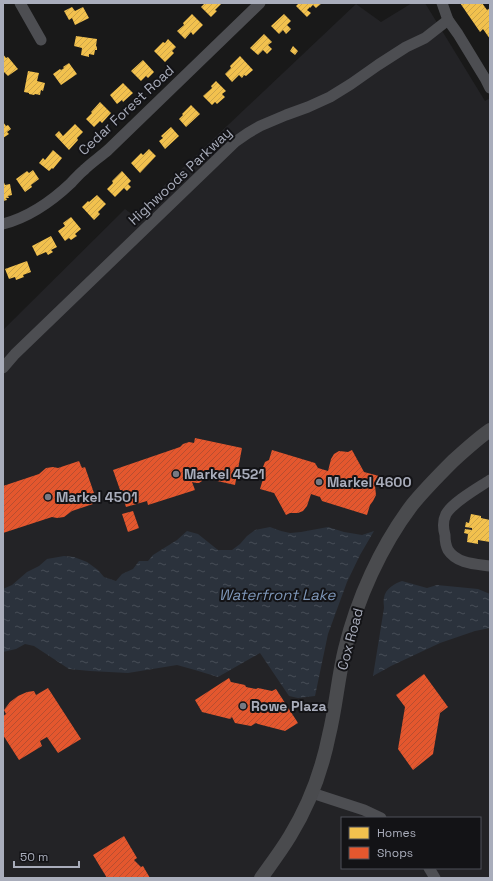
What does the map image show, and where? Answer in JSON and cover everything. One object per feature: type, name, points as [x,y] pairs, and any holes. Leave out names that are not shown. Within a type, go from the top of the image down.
[{"type":"main road","name":"Cox Road","points":[[260,878],[290,836],[312,793],[321,769],[329,736],[345,648],[364,589],[376,563],[397,528],[424,490],[467,448],[490,430]]},
{"type":"street","points":[[20,3],[41,40]]},
{"type":"street","name":"Cedar Forest Road","points":[[3,224],[33,213],[46,205],[70,184],[83,170],[108,150],[260,3]]},
{"type":"street","points":[[442,3],[448,20],[490,88]]},
{"type":"street","name":"Highwoods Parkway","points":[[3,368],[15,354],[235,142],[260,126],[330,97],[400,51],[425,38],[448,20]]},
{"type":"street","points":[[490,480],[456,503],[444,520],[448,551],[459,560],[490,566]]},
{"type":"street","points":[[312,793],[364,810],[379,817]]},
{"type":"street","points":[[430,869],[434,878]]},
{"type":"shaded area","points":[[412,3],[425,3],[485,101],[490,98],[490,878],[3,878],[3,330],[125,209],[133,215],[356,4],[381,22]]},
{"type":"water","name":"Waterfront Lake","points":[[270,527],[290,533],[328,527],[344,532],[362,535],[374,531],[347,582],[328,634],[315,696],[298,698],[289,696],[260,653],[218,677],[177,665],[128,673],[69,669],[34,646],[25,644],[16,649],[3,652],[3,589],[12,585],[27,572],[39,566],[47,559],[64,556],[74,557],[87,562],[98,570],[104,577],[116,581],[122,574],[133,569],[139,561],[148,561],[153,555],[177,540],[187,531],[198,534],[218,550],[232,550],[255,530]]},
{"type":"water","points":[[402,581],[427,588],[437,585],[478,589],[490,594],[490,628],[475,631],[440,643],[373,676],[385,595],[391,587]]},
{"type":"building: Homes","points":[[205,3],[222,3],[211,17],[201,7]]},
{"type":"building: Homes","points":[[299,3],[322,3],[316,8],[313,5],[310,7],[307,10],[311,13],[307,17],[296,6]]},
{"type":"building: Homes","points":[[460,3],[482,3],[487,10],[490,8],[490,39],[483,29],[480,32]]},
{"type":"building: Homes","points":[[72,7],[75,11],[83,7],[89,18],[75,25],[72,18],[69,20],[64,11]]},
{"type":"building: Homes","points":[[192,14],[203,25],[193,35],[191,32],[185,39],[177,31],[184,25],[183,23]]},
{"type":"building: Homes","points":[[284,14],[291,21],[287,25],[291,29],[286,34],[283,30],[279,34],[271,26]]},
{"type":"building: Homes","points":[[264,34],[272,42],[268,45],[272,49],[267,54],[263,50],[258,55],[250,48]]},
{"type":"building: Homes","points":[[76,36],[97,39],[97,50],[95,50],[94,55],[89,54],[89,57],[81,55],[82,48],[74,46]]},
{"type":"building: Homes","points":[[168,39],[176,47],[172,51],[174,53],[165,62],[154,51]]},
{"type":"building: Homes","points":[[293,46],[298,51],[295,55],[290,51]]},
{"type":"building: Homes","points":[[3,54],[6,58],[8,57],[18,69],[8,76],[4,72],[3,73]]},
{"type":"building: Homes","points":[[240,56],[253,70],[246,76],[244,75],[242,78],[239,75],[232,82],[225,74],[231,68],[230,66]]},
{"type":"building: Homes","points":[[143,60],[154,72],[148,78],[146,76],[141,81],[131,71]]},
{"type":"building: Homes","points":[[69,63],[77,74],[61,85],[53,74],[64,68],[63,67]]},
{"type":"building: Homes","points":[[28,71],[39,73],[37,81],[45,83],[43,91],[41,90],[40,95],[24,92]]},
{"type":"building: Homes","points":[[216,81],[226,91],[222,94],[225,97],[217,104],[215,102],[212,105],[203,96],[212,88],[211,86]]},
{"type":"building: Homes","points":[[123,83],[133,93],[123,102],[122,100],[117,104],[110,95]]},
{"type":"building: Homes","points":[[100,102],[111,113],[102,123],[100,121],[94,127],[86,119]]},
{"type":"building: Homes","points":[[191,105],[200,114],[186,127],[179,119]]},
{"type":"building: Homes","points":[[3,122],[11,129],[7,132],[9,134],[3,138]]},
{"type":"building: Homes","points":[[75,124],[83,132],[69,150],[55,135],[59,131],[63,136]]},
{"type":"building: Homes","points":[[171,127],[179,136],[165,149],[159,141],[163,138],[161,136]]},
{"type":"building: Homes","points":[[149,149],[156,156],[140,173],[131,163],[141,153],[143,155]]},
{"type":"building: Homes","points":[[53,150],[62,158],[53,169],[52,168],[49,171],[39,163],[43,158],[45,160]]},
{"type":"building: Homes","points":[[33,170],[39,179],[25,192],[16,179],[27,171],[29,173]]},
{"type":"building: Homes","points":[[122,171],[131,181],[128,184],[131,187],[127,191],[124,188],[115,197],[107,189],[113,183],[112,181]]},
{"type":"building: Homes","points":[[3,180],[5,185],[10,184],[12,195],[8,196],[9,198],[6,198],[7,200],[3,201]]},
{"type":"building: Homes","points":[[97,195],[106,204],[98,212],[100,214],[94,220],[82,207]]},
{"type":"building: Homes","points":[[71,217],[81,229],[75,234],[77,236],[71,240],[69,238],[65,241],[58,231],[65,226],[63,223]]},
{"type":"building: Homes","points":[[51,236],[57,247],[51,250],[53,252],[48,255],[46,252],[37,256],[32,246]]},
{"type":"building: Homes","points":[[27,261],[31,272],[16,280],[15,277],[9,279],[5,269]]},
{"type":"building: Homes","points":[[471,514],[490,520],[490,542],[478,540],[478,544],[467,542],[468,534],[464,533],[465,529],[472,530],[472,528],[465,527],[466,522],[469,523]]},
{"type":"building: Shops","name":"Markel 4521","points":[[195,438],[242,448],[235,485],[204,478],[199,483],[192,482],[195,490],[148,505],[147,501],[126,507],[113,470],[180,447],[189,442],[194,443]]},
{"type":"building: Shops","name":"Markel 4600","points":[[272,450],[315,463],[318,468],[328,471],[334,454],[339,451],[348,452],[352,450],[364,472],[379,476],[375,486],[376,495],[370,505],[367,515],[322,501],[320,497],[311,494],[307,506],[303,511],[286,515],[274,493],[260,489],[263,479],[263,467],[265,462],[269,460]]},
{"type":"building: Shops","name":"Markel 4501","points":[[79,461],[82,468],[85,467],[95,496],[91,497],[93,504],[72,511],[64,517],[52,517],[3,533],[3,486],[39,474],[46,468],[58,468]]},
{"type":"building: Shops","points":[[133,511],[139,528],[128,532],[122,514]]},
{"type":"building: Shops","points":[[424,674],[448,707],[440,713],[433,754],[413,770],[398,749],[405,707],[396,695]]},
{"type":"building: Shops","name":"Rowe Plaza","points":[[229,678],[231,682],[245,685],[246,687],[272,691],[276,689],[298,723],[285,731],[256,723],[251,726],[235,723],[232,717],[230,719],[202,712],[195,700]]},
{"type":"building: Shops","points":[[48,688],[81,739],[58,753],[47,737],[40,741],[42,746],[19,760],[3,735],[3,716],[6,714],[4,710],[10,702],[18,696],[34,691],[36,695]]},
{"type":"building: Shops","points":[[124,836],[137,858],[134,860],[141,867],[143,866],[150,878],[107,878],[93,855]]},
{"type":"place","name":"Markel 4521","points":[[176,474]]},
{"type":"place","name":"Markel 4600","points":[[319,482]]},
{"type":"place","name":"Markel 4501","points":[[48,497]]},
{"type":"place","name":"Rowe Plaza","points":[[243,706]]}]
